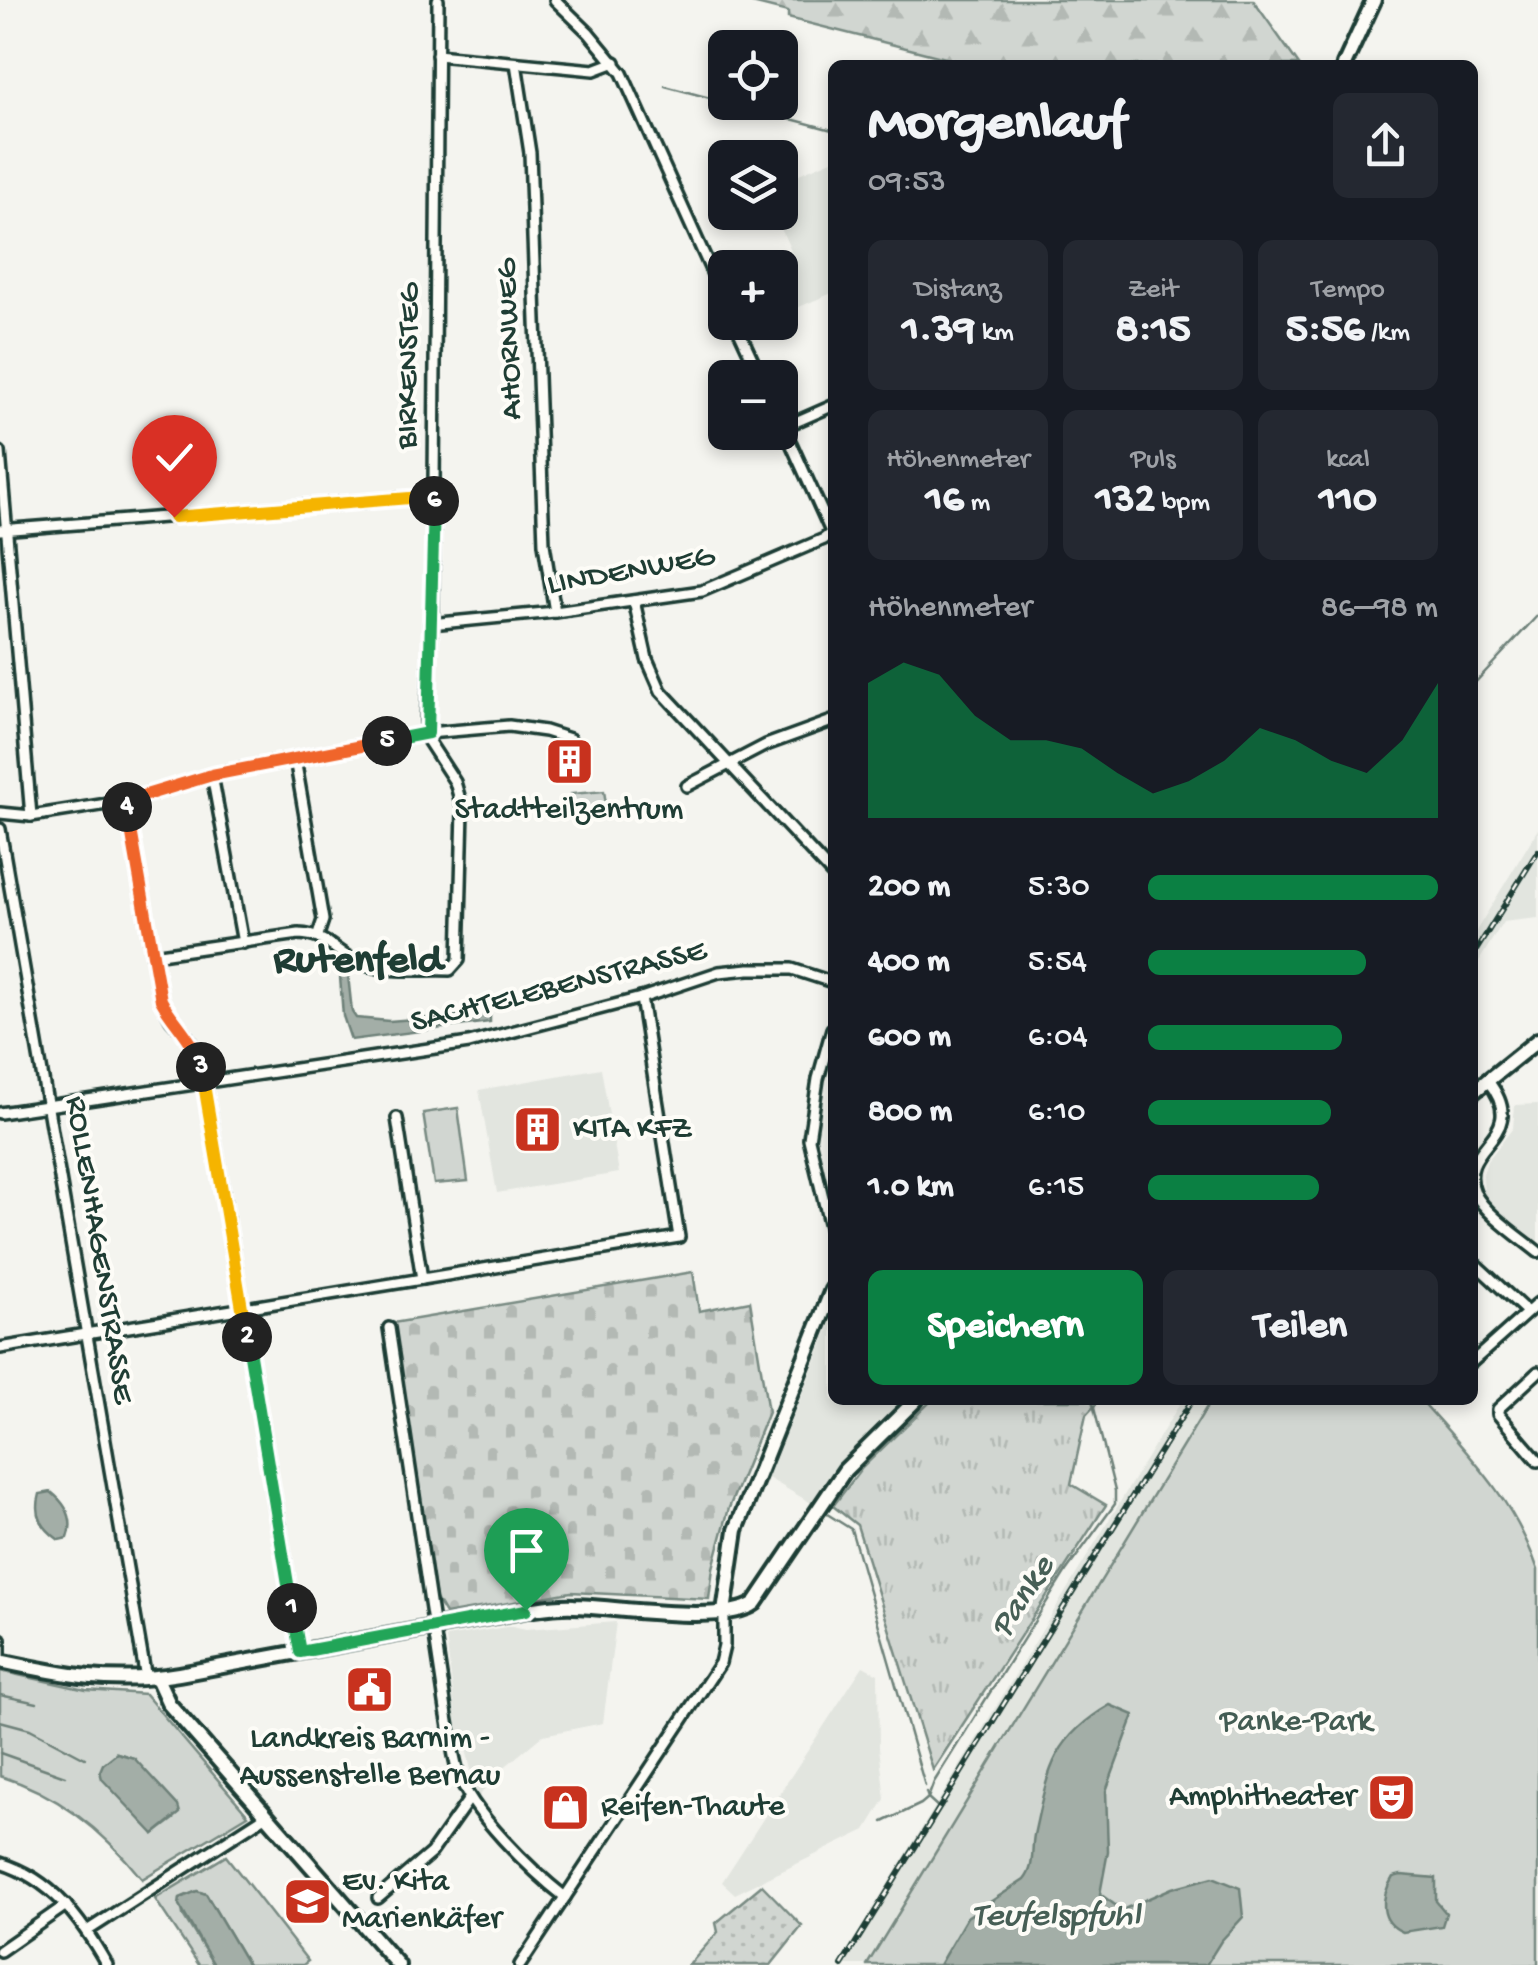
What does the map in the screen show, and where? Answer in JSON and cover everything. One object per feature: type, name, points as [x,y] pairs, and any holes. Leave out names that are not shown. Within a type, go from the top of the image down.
[{"type":"main road","points":[[1346,60],[1374,0]]},
{"type":"main road","points":[[1478,1088],[1538,1040]]},
{"type":"main road","points":[[724,1612],[736,1530],[828,1300]]},
{"type":"main road","points":[[0,1659],[86,1679],[152,1678],[568,1605],[690,1613],[745,1611],[845,1470],[911,1405]]},
{"type":"main road","points":[[152,1678],[169,1704],[398,1965]]},
{"type":"street","name":"BIRKENSTEG","points":[[428,733],[438,0]]},
{"type":"street","points":[[556,0],[622,73],[708,263]]},
{"type":"street","points":[[437,54],[594,70],[614,62]]},
{"type":"street","name":"AHORNWEG","points":[[516,64],[530,153],[544,544],[554,612]]},
{"type":"street","points":[[798,418],[828,407]]},
{"type":"street","points":[[794,450],[828,525]]},
{"type":"street","points":[[0,452],[2,530],[31,816]]},
{"type":"street","points":[[2,530],[434,496]]},
{"type":"street","name":"LINDENWEG","points":[[430,624],[554,612],[702,591],[828,536]]},
{"type":"street","points":[[634,601],[652,676],[677,710],[828,870]]},
{"type":"street","points":[[687,786],[766,745],[828,722]]},
{"type":"street","points":[[0,813],[31,816],[126,801],[212,775],[428,733],[509,726],[570,740]]},
{"type":"street","points":[[153,954],[318,934],[343,955],[375,968],[450,970],[456,966],[463,810],[455,782],[434,754],[428,733]]},
{"type":"street","points":[[294,759],[323,920],[318,934]]},
{"type":"street","points":[[212,775],[243,943]]},
{"type":"street","points":[[126,801],[161,1000],[171,1019],[191,1041],[204,1080],[300,1652]]},
{"type":"street","name":"ROLLENHAGENSTRASSE","points":[[0,829],[141,1651],[152,1678]]},
{"type":"street","name":"SACHTELEBENSTRASSE","points":[[0,1113],[457,1045],[641,998],[697,978],[749,968],[792,969],[828,981]]},
{"type":"street","points":[[0,1348],[679,1237],[641,998]]},
{"type":"street","points":[[828,1043],[818,1079],[810,1139],[828,1222]]},
{"type":"street","points":[[1478,1155],[1503,1119],[1498,1095],[1488,1081]]},
{"type":"street","points":[[398,1118],[422,1279]]},
{"type":"street","points":[[1478,1197],[1538,1252]]},
{"type":"street","points":[[1478,1267],[1526,1311]]},
{"type":"street","points":[[1478,1356],[1538,1302]]},
{"type":"street","points":[[389,1328],[454,1755],[469,1798],[565,1897]]},
{"type":"street","points":[[1538,1372],[1498,1408],[1498,1414],[1538,1461]]},
{"type":"street","points":[[520,1965],[720,1663],[724,1612]]},
{"type":"street","points":[[0,1639],[0,1659]]},
{"type":"street","points":[[378,1898],[430,1853],[469,1798]]},
{"type":"street","points":[[86,1930],[267,1815]]},
{"type":"street","points":[[0,1864],[39,1880],[66,1905],[107,1965]]},
{"type":"street","points":[[0,1951],[66,1905]]},
{"type":"shaded area","points":[[828,162],[828,295],[798,307],[798,250],[791,250],[782,230],[798,230],[798,174]]},
{"type":"shaded area","points":[[1538,829],[1538,918],[1503,922],[1478,963],[1478,928]]},
{"type":"shaded area","points":[[601,1068],[619,1173],[497,1193],[479,1090]]},
{"type":"shaded area","points":[[1538,1104],[1538,1245],[1490,1202],[1484,1194],[1483,1175],[1487,1161],[1513,1128],[1515,1105]]},
{"type":"shaded area","points":[[828,1330],[828,1405],[901,1405],[848,1455],[813,1504],[768,1478]]},
{"type":"shaded area","points":[[1179,1405],[1208,1405],[867,1965],[839,1965]]},
{"type":"shaded area","points":[[616,1622],[603,1723],[543,1735],[495,1775],[478,1798],[462,1733],[457,1728],[446,1637],[512,1626],[526,1629]]},
{"type":"shaded area","points":[[863,1666],[878,1674],[879,1747],[885,1799],[866,1830],[735,1894],[722,1882]]},
{"type":"green space","points":[[740,0],[1253,0],[1295,60],[953,60],[788,18],[788,12]]},
{"type":"green space","points":[[604,791],[607,810],[574,814],[571,794]]},
{"type":"green space","points":[[458,1108],[468,1181],[434,1184],[423,1113]]},
{"type":"green space","points":[[693,1272],[699,1311],[750,1301],[768,1412],[729,1508],[709,1599],[571,1592],[445,1614],[436,1599],[393,1323]]},
{"type":"green space","points":[[927,1405],[1095,1405],[1086,1415],[1071,1484],[1106,1505],[933,1770],[857,1525],[833,1506],[862,1468]]},
{"type":"green space","name":"Panke-Park","points":[[1208,1405],[1425,1405],[1503,1500],[1538,1570],[1538,1965],[867,1965]]},
{"type":"green space","points":[[0,1671],[86,1690],[145,1694],[248,1815],[142,1879],[79,1816],[42,1793],[0,1776]],"holes":[[[117,1753],[134,1758],[174,1819],[154,1834]]]},
{"type":"green space","points":[[226,1856],[308,1961],[303,1965],[248,1965],[206,1894],[197,1891],[181,1898],[183,1915],[214,1965],[199,1965],[155,1899]]},
{"type":"green space","points":[[762,1885],[802,1926],[771,1965],[689,1965],[718,1932],[716,1923]]},
{"type":"water","points":[[348,975],[356,1018],[389,1021],[478,1014],[490,1015],[490,1022],[351,1040],[343,1016],[340,977]]},
{"type":"water","points":[[51,1492],[68,1512],[68,1538],[59,1540],[41,1520],[40,1494]]},
{"type":"water","name":"Teufelspfuhl","points":[[1110,1705],[1134,1715],[1106,1791],[1108,1851],[1100,1894],[1122,1910],[1172,1888],[1213,1877],[1240,1888],[1243,1917],[1206,1965],[939,1965],[967,1917],[1024,1880],[1031,1864],[1043,1793],[1055,1759],[1075,1731]]},
{"type":"water","points":[[117,1753],[134,1758],[178,1806],[180,1813],[154,1834],[102,1779],[103,1764]]},
{"type":"water","points":[[1393,1877],[1436,1878],[1436,1901],[1446,1913],[1442,1926],[1403,1932],[1389,1922],[1384,1909],[1386,1893]]},
{"type":"water","points":[[197,1891],[206,1894],[248,1965],[214,1965],[179,1905],[180,1898]]},
{"type":"waterway","points":[[665,86],[708,97]]},
{"type":"waterway","points":[[795,120],[828,129]]},
{"type":"waterway","name":"Panke","points":[[1478,680],[1538,615]]},
{"type":"waterway","name":"Panke","points":[[939,1808],[928,1798],[934,1782],[1066,1571],[1115,1504],[1093,1405]]},
{"type":"waterway","points":[[824,1512],[851,1529],[925,1786]]},
{"type":"waterway","points":[[0,1695],[37,1703]]},
{"type":"waterway","points":[[0,1721],[30,1729],[85,1758]]},
{"type":"waterway","points":[[0,1753],[65,1776]]},
{"type":"waterway","points":[[883,1822],[921,1804],[928,1798],[926,1792]]},
{"type":"railway","points":[[1478,947],[1538,851]]},
{"type":"railway","points":[[842,1965],[1189,1405]]},
{"type":"place","name":"Stadtteilzentrum","points":[[569,761]]},
{"type":"place","name":"KITA KFZ","points":[[538,1130]]},
{"type":"place","name":"Landkreis Barnim - Aussenstelle Bernau","points":[[370,1690]]},
{"type":"place","name":"Amphitheater","points":[[1391,1798]]},
{"type":"place","name":"Reifen-Thaute","points":[[566,1808]]},
{"type":"place","name":"Ev. Kita Marienkäfer","points":[[307,1901]]},
{"type":"district","name":"Rutenfeld","points":[[358,962]]},
{"type":"route","points":[[174,517],[434,496],[428,733],[212,775],[126,801],[161,1000],[171,1019],[191,1041],[204,1080],[300,1652],[526,1610]]}]
